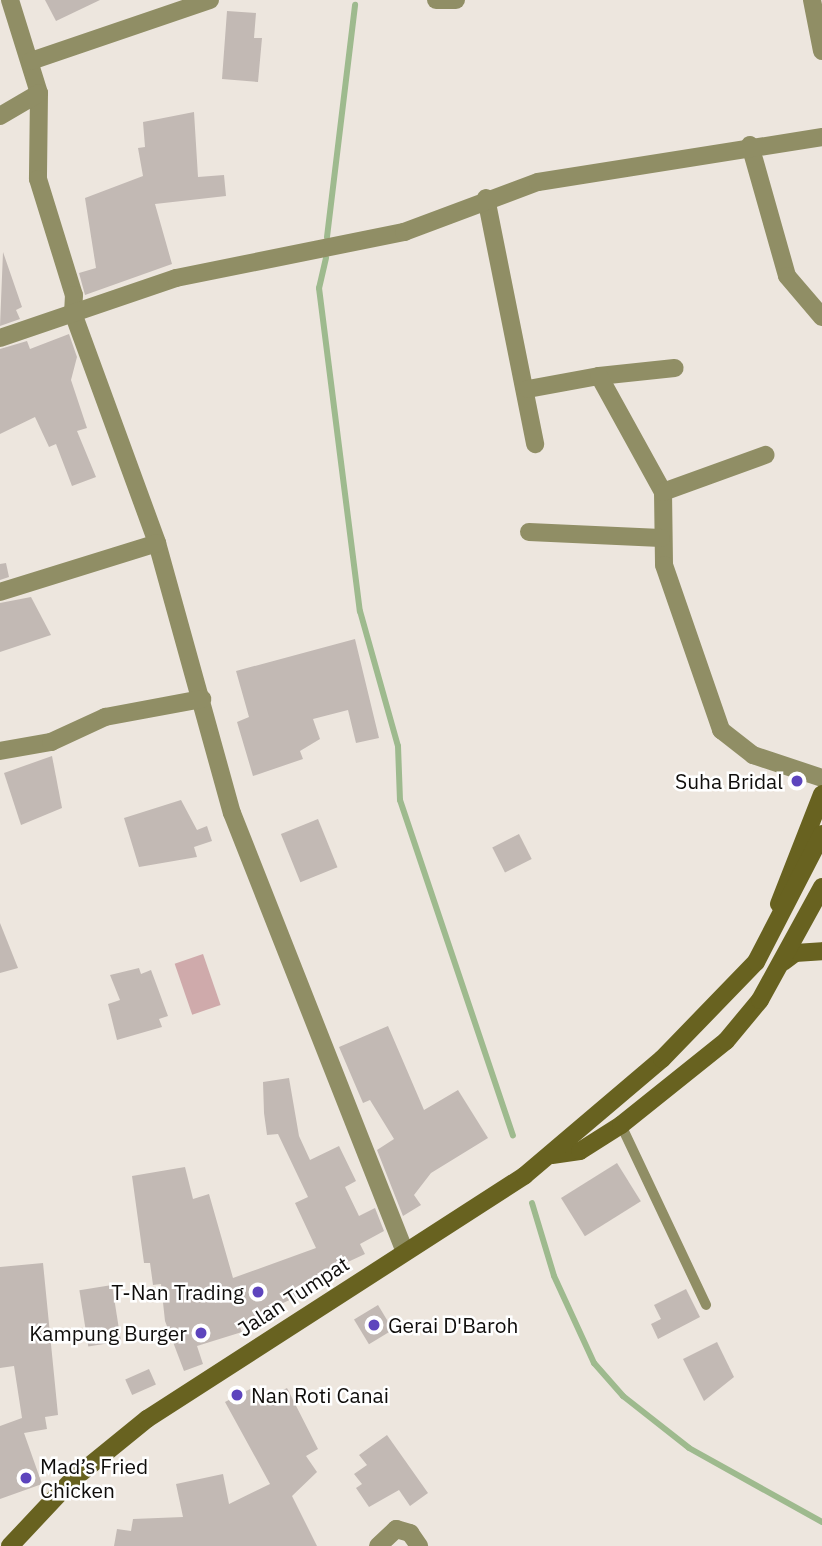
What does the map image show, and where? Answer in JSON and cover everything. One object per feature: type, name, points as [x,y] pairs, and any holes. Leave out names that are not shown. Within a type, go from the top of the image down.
[{"type":"main road","points":[[756,962],[822,794]]},
{"type":"main road","name":"Jalan Tumpat","points":[[10,1546],[72,1480],[147,1419],[552,1155],[566,1135],[698,1026],[756,962],[800,887],[821,842]]},
{"type":"main road","points":[[800,887],[820,900]]},
{"type":"main road","name":"Jalan Tumpat","points":[[552,1155],[580,1151],[621,1125],[726,1041],[783,962],[820,900]]},
{"type":"main road","points":[[783,962],[795,953],[822,951]]},
{"type":"street","points":[[9,0],[40,93],[38,178],[74,295],[73,313],[157,543],[232,813],[404,1251]]},
{"type":"street","points":[[31,61],[210,0]]},
{"type":"street","points":[[436,0],[456,0]]},
{"type":"street","points":[[812,0],[822,51]]},
{"type":"street","points":[[0,116],[40,93]]},
{"type":"street","points":[[0,338],[176,278],[404,232],[485,198],[538,182],[750,145],[822,138]]},
{"type":"street","points":[[750,145],[787,276],[822,317]]},
{"type":"street","points":[[485,198],[528,389],[535,444]]},
{"type":"street","points":[[528,389],[599,376],[676,368]]},
{"type":"street","points":[[599,376],[663,492],[661,538],[677,609],[721,730],[753,755],[822,778]]},
{"type":"street","points":[[663,492],[765,455]]},
{"type":"street","points":[[529,532],[661,538]]},
{"type":"street","points":[[0,592],[157,543]]},
{"type":"street","points":[[0,751],[51,742],[105,717],[202,699]]},
{"type":"street","points":[[378,1546],[396,1529],[410,1533],[419,1546]]},
{"type":"lane","points":[[621,1125],[706,1305]]},
{"type":"shaded area","points":[[203,954],[221,1005],[192,1015],[175,964]]},
{"type":"building","points":[[45,0],[100,0],[56,21]]},
{"type":"building","points":[[227,11],[256,13],[254,38],[262,38],[258,82],[222,79]]},
{"type":"building","points":[[194,112],[198,177],[224,175],[226,196],[155,204],[172,264],[85,295],[79,273],[96,268],[85,198],[143,176],[138,148],[145,147],[143,122]]},
{"type":"building","points":[[3,252],[22,307],[16,310],[20,319],[0,326]]},
{"type":"building","points":[[69,334],[77,357],[71,380],[87,428],[77,431],[96,477],[72,486],[56,444],[49,447],[35,417],[0,434],[0,349],[27,341],[30,349]]},
{"type":"building","points":[[6,563],[9,577],[0,580],[0,564]]},
{"type":"building","points":[[31,597],[51,635],[0,652],[0,603]]},
{"type":"building","points":[[355,639],[379,738],[356,743],[348,710],[313,719],[320,739],[300,751],[303,759],[253,776],[237,722],[249,717],[236,671]]},
{"type":"building","points":[[52,756],[62,808],[21,825],[4,773]]},
{"type":"building","points":[[181,800],[197,830],[207,826],[212,841],[194,847],[197,857],[139,867],[124,818]]},
{"type":"building","points":[[318,819],[337,867],[300,882],[281,834]]},
{"type":"building","points":[[519,834],[532,859],[505,873],[492,848]]},
{"type":"building","points":[[0,923],[18,968],[0,973]]},
{"type":"building","points":[[139,968],[141,974],[151,970],[168,1016],[159,1019],[162,1027],[117,1040],[108,1004],[120,1000],[110,975]]},
{"type":"building","points":[[388,1026],[424,1110],[458,1090],[488,1138],[431,1173],[414,1195],[421,1205],[403,1216],[377,1150],[394,1139],[370,1100],[363,1103],[339,1047]]},
{"type":"building","points":[[289,1078],[299,1136],[310,1160],[339,1146],[356,1181],[345,1187],[359,1216],[375,1208],[384,1231],[360,1244],[365,1254],[320,1275],[323,1285],[252,1317],[239,1325],[242,1332],[197,1346],[203,1364],[184,1371],[165,1321],[161,1284],[153,1285],[150,1263],[144,1263],[132,1176],[185,1167],[193,1199],[209,1194],[233,1278],[316,1248],[295,1203],[308,1197],[278,1134],[267,1135],[263,1082]]},
{"type":"building","points":[[617,1163],[641,1201],[585,1236],[561,1198]]},
{"type":"building","points":[[43,1263],[58,1415],[45,1417],[47,1429],[24,1433],[42,1484],[0,1499],[0,1426],[22,1418],[14,1366],[0,1368],[0,1267]]},
{"type":"building","points":[[112,1285],[121,1341],[88,1346],[79,1290]]},
{"type":"building","points":[[686,1289],[700,1317],[658,1339],[651,1324],[661,1319],[654,1305]]},
{"type":"building","name":"Gerai D'Baroh","points":[[378,1305],[393,1330],[369,1344],[354,1319]]},
{"type":"building","points":[[717,1342],[734,1377],[704,1401],[683,1359]]},
{"type":"building","points":[[149,1369],[156,1385],[132,1395],[125,1380]]},
{"type":"building","points":[[256,1386],[263,1400],[287,1388],[318,1449],[306,1456],[317,1472],[292,1496],[317,1546],[114,1546],[117,1529],[131,1531],[133,1519],[183,1517],[176,1484],[223,1474],[229,1504],[270,1484],[225,1402]]},
{"type":"building","points":[[387,1435],[428,1493],[410,1506],[399,1490],[369,1507],[356,1488],[362,1484],[354,1474],[367,1465],[359,1455]]},
{"type":"waterway","points":[[327,237],[355,5]]},
{"type":"waterway","points":[[326,258],[319,288],[360,611],[398,746],[400,800],[513,1136]]},
{"type":"waterway","points":[[532,1203],[554,1276],[594,1363],[623,1396],[689,1448],[822,1522]]},
{"type":"place","name":"Suha Bridal","points":[[797,781]]},
{"type":"place","name":"T-Nan Trading","points":[[258,1292]]},
{"type":"place","name":"Gerai D'Baroh","points":[[374,1325]]},
{"type":"place","name":"Kampung Burger","points":[[201,1333]]},
{"type":"place","name":"Nan Roti Canai","points":[[237,1395]]},
{"type":"place","name":"Mad’s Fried Chicken","points":[[26,1478]]}]
